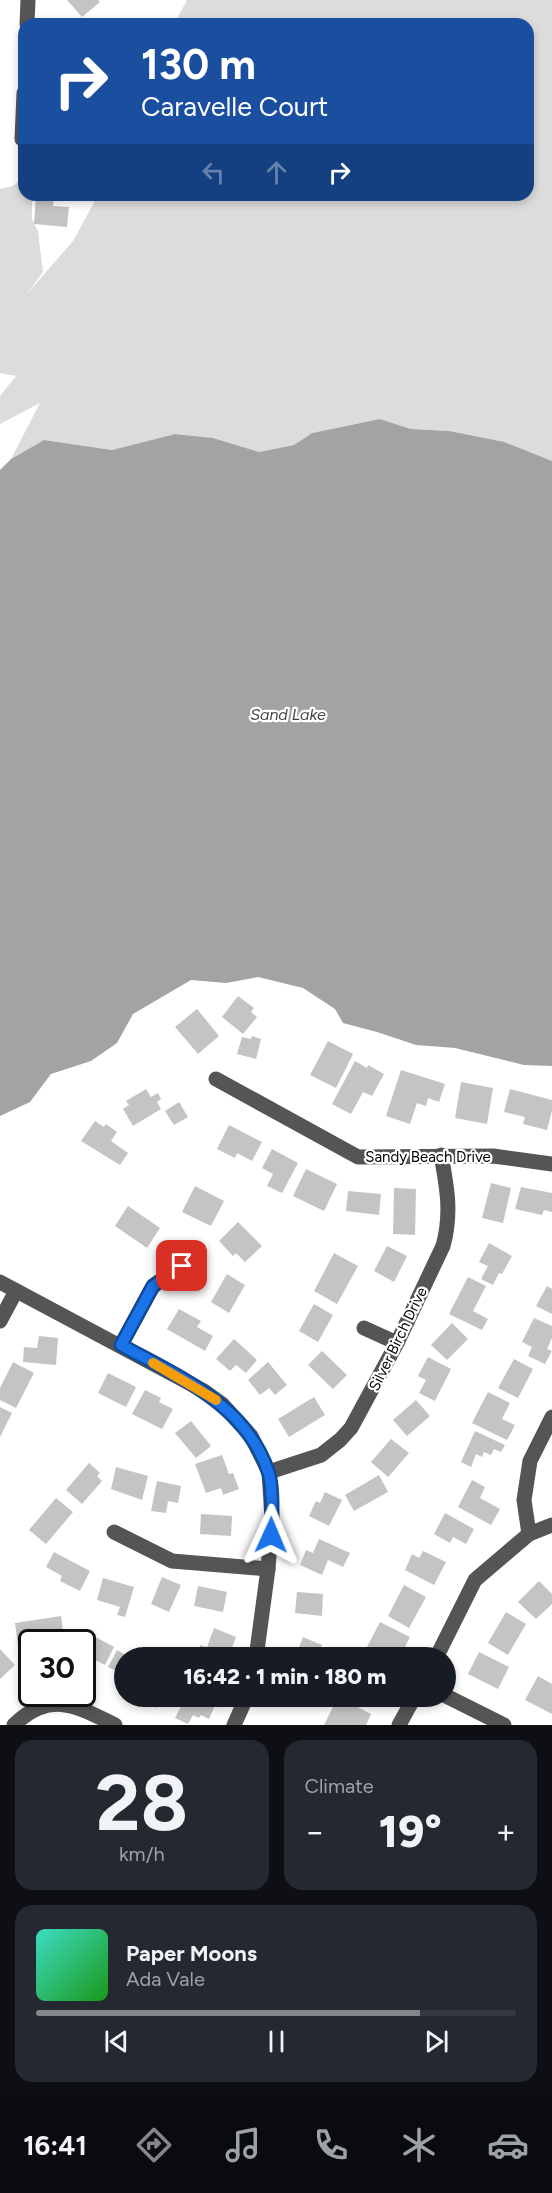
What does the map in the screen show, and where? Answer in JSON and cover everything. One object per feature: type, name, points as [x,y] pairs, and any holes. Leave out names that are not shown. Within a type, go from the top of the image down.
[{"type":"street","points":[[27,18],[28,0]]},
{"type":"street","name":"Sandy Beach Drive","points":[[216,1079],[358,1157],[380,1159],[441,1155],[493,1156],[552,1164]]},
{"type":"street","name":"Silver Birch Drive","points":[[269,1472],[321,1455],[351,1428],[363,1409],[398,1343],[443,1246],[448,1226],[447,1187],[441,1155]]},
{"type":"street","points":[[121,1345],[153,1286],[182,1266]]},
{"type":"street","points":[[0,1282],[204,1391],[222,1404],[251,1436],[269,1472],[272,1518],[257,1647]]},
{"type":"street","points":[[0,1321],[16,1291]]},
{"type":"street","points":[[364,1328],[398,1343]]},
{"type":"street","points":[[529,1534],[524,1500],[531,1461],[552,1417]]},
{"type":"street","points":[[441,1647],[475,1580],[529,1534],[552,1525]]},
{"type":"street","points":[[114,1532],[172,1561],[268,1569]]},
{"type":"street","points":[[456,1701],[504,1725]]},
{"type":"street","points":[[14,1725],[26,1714],[49,1704],[71,1705],[115,1725]]},
{"type":"street","points":[[234,1725],[242,1707]]},
{"type":"street","points":[[399,1725],[409,1707]]},
{"type":"shaded area","points":[[187,0],[552,0],[552,461],[510,445],[449,431],[411,429],[380,419],[312,433],[294,445],[259,452],[213,438],[175,434],[112,450],[44,440],[11,459],[40,403],[0,424],[0,396],[16,376],[0,373],[0,189],[13,186],[18,182],[18,201],[32,201],[32,219],[38,231],[43,272],[27,294],[73,241],[95,201],[534,201],[534,18],[177,18]]},
{"type":"water","name":"Sand Lake","points":[[380,419],[411,429],[449,431],[504,442],[552,461],[552,1066],[524,1065],[455,1048],[416,1045],[343,1023],[335,1009],[303,988],[258,977],[226,983],[191,980],[133,1014],[117,1043],[91,1061],[51,1074],[30,1102],[0,1116],[0,470],[11,459],[44,440],[112,450],[175,434],[213,438],[259,452],[294,445],[312,433]]},
{"type":"building","points":[[67,0],[98,0],[100,2],[82,17]]},
{"type":"building","points":[[36,201],[53,201],[53,206],[69,207],[67,227],[34,224]]},
{"type":"building","points":[[238,996],[254,1008],[251,1012],[257,1017],[243,1034],[222,1017]]},
{"type":"building","points":[[197,1009],[219,1036],[198,1054],[175,1027]]},
{"type":"building","points":[[252,1036],[261,1039],[256,1059],[237,1054],[242,1037],[251,1039]]},
{"type":"building","points":[[328,1041],[353,1054],[336,1088],[310,1075]]},
{"type":"building","points":[[355,1061],[384,1074],[372,1096],[363,1092],[351,1114],[332,1104]]},
{"type":"building","points":[[401,1070],[445,1084],[439,1102],[428,1098],[426,1106],[417,1103],[410,1124],[386,1116]]},
{"type":"building","points":[[461,1082],[493,1088],[487,1124],[455,1118]]},
{"type":"building","points":[[146,1089],[151,1097],[158,1093],[161,1099],[157,1102],[161,1109],[133,1126],[123,1109],[129,1105],[126,1101]]},
{"type":"building","points":[[510,1089],[552,1100],[552,1111],[547,1130],[523,1124],[525,1117],[504,1112]]},
{"type":"building","points":[[179,1102],[188,1117],[174,1125],[165,1111]]},
{"type":"building","points":[[95,1121],[104,1127],[106,1124],[117,1132],[111,1141],[128,1153],[120,1165],[81,1141]]},
{"type":"building","points":[[229,1125],[262,1142],[252,1161],[237,1153],[235,1158],[217,1149]]},
{"type":"building","points":[[272,1149],[298,1163],[282,1193],[267,1186],[273,1174],[262,1168]]},
{"type":"building","points":[[306,1169],[337,1184],[324,1211],[293,1196]]},
{"type":"building","points":[[491,1183],[511,1188],[503,1223],[482,1218]]},
{"type":"building","points":[[195,1186],[224,1201],[211,1226],[182,1212]]},
{"type":"building","points":[[521,1187],[552,1193],[552,1212],[544,1210],[542,1215],[515,1209]]},
{"type":"building","points":[[394,1188],[416,1189],[415,1235],[393,1234]]},
{"type":"building","points":[[348,1191],[381,1194],[379,1215],[346,1211]]},
{"type":"building","points":[[128,1206],[160,1228],[147,1248],[115,1226]]},
{"type":"building","points":[[238,1222],[262,1246],[245,1262],[236,1253],[233,1256],[219,1241]]},
{"type":"building","points":[[489,1243],[512,1256],[493,1285],[481,1279],[488,1266],[479,1262]]},
{"type":"building","points":[[387,1246],[407,1256],[394,1282],[374,1271]]},
{"type":"building","points":[[334,1253],[358,1266],[337,1304],[314,1291]]},
{"type":"building","points":[[227,1274],[245,1285],[229,1313],[211,1302]]},
{"type":"building","points":[[468,1277],[486,1286],[473,1311],[488,1319],[482,1330],[449,1314]]},
{"type":"building","points":[[547,1286],[552,1289],[552,1314],[536,1306]]},
{"type":"building","points":[[314,1304],[333,1315],[318,1342],[299,1331]]},
{"type":"building","points":[[179,1309],[201,1321],[197,1327],[213,1336],[205,1351],[167,1329]]},
{"type":"building","points":[[534,1318],[552,1326],[552,1338],[547,1349],[552,1351],[545,1364],[528,1356],[532,1347],[522,1342]]},
{"type":"building","points":[[452,1323],[468,1339],[447,1360],[431,1345]]},
{"type":"building","points":[[39,1336],[58,1338],[56,1365],[23,1362],[24,1347],[37,1348]]},
{"type":"building","points":[[234,1339],[257,1360],[246,1373],[236,1365],[230,1371],[216,1359]]},
{"type":"building","points":[[322,1351],[347,1375],[333,1389],[308,1365]]},
{"type":"building","points":[[428,1357],[451,1369],[435,1401],[419,1393],[426,1380],[418,1376]]},
{"type":"building","points":[[514,1359],[533,1369],[518,1398],[498,1388]]},
{"type":"building","points":[[13,1362],[34,1373],[16,1408],[0,1400],[0,1388]]},
{"type":"building","points":[[268,1362],[287,1385],[275,1395],[269,1388],[260,1395],[248,1380]]},
{"type":"building","points":[[108,1373],[136,1387],[126,1407],[98,1393]]},
{"type":"building","points":[[145,1390],[161,1398],[159,1402],[173,1409],[162,1429],[132,1414]]},
{"type":"building","points":[[488,1392],[510,1403],[502,1419],[515,1425],[507,1440],[472,1423]]},
{"type":"building","points":[[314,1397],[325,1415],[289,1437],[278,1419]]},
{"type":"building","points":[[416,1400],[430,1416],[407,1436],[393,1420]]},
{"type":"building","points":[[0,1407],[12,1413],[0,1437]]},
{"type":"building","points":[[191,1421],[211,1446],[196,1458],[175,1433]]},
{"type":"building","points":[[475,1431],[505,1445],[501,1452],[494,1449],[491,1455],[484,1452],[482,1457],[476,1454],[471,1467],[461,1462]]},
{"type":"building","points":[[391,1439],[409,1453],[388,1477],[371,1462]]},
{"type":"building","points":[[222,1455],[229,1474],[233,1473],[239,1489],[223,1495],[221,1488],[206,1493],[195,1464]]},
{"type":"building","points":[[89,1463],[100,1473],[97,1476],[102,1481],[82,1504],[66,1490]]},
{"type":"building","points":[[116,1467],[148,1476],[142,1500],[111,1489]]},
{"type":"building","points":[[379,1475],[388,1492],[354,1511],[345,1495]]},
{"type":"building","points":[[472,1480],[485,1487],[480,1498],[500,1509],[491,1525],[458,1507]]},
{"type":"building","points":[[157,1481],[181,1486],[178,1503],[168,1501],[166,1513],[151,1511]]},
{"type":"building","points":[[325,1492],[342,1500],[329,1526],[309,1516],[316,1501],[320,1503]]},
{"type":"building","points":[[56,1498],[73,1512],[46,1544],[29,1530]]},
{"type":"building","points":[[445,1513],[474,1529],[466,1544],[453,1537],[450,1543],[434,1534]]},
{"type":"building","points":[[201,1514],[232,1516],[231,1536],[200,1534]]},
{"type":"building","points":[[319,1539],[350,1553],[343,1567],[328,1560],[322,1575],[300,1565],[306,1550],[313,1553]]},
{"type":"building","points":[[423,1551],[446,1562],[434,1585],[405,1570],[412,1554],[419,1558]]},
{"type":"building","points":[[54,1552],[90,1571],[80,1591],[60,1581],[62,1576],[46,1567]]},
{"type":"building","points":[[162,1577],[181,1585],[169,1612],[151,1604]]},
{"type":"building","points":[[103,1578],[134,1587],[125,1617],[117,1615],[120,1607],[97,1600]]},
{"type":"building","points":[[539,1581],[552,1594],[552,1604],[536,1619],[518,1602]]},
{"type":"building","points":[[404,1585],[426,1597],[409,1628],[388,1616]]},
{"type":"building","points":[[198,1586],[227,1592],[223,1612],[194,1606]]},
{"type":"building","points":[[297,1592],[323,1594],[322,1616],[295,1613]]},
{"type":"building","points":[[506,1612],[526,1624],[508,1655],[488,1643]]},
{"type":"building","points":[[61,1616],[63,1629],[18,1629],[18,1646],[15,1623]]},
{"type":"building","points":[[380,1622],[410,1637],[405,1647],[367,1647]]},
{"type":"building","points":[[214,1628],[236,1637],[232,1647],[207,1647]]},
{"type":"building","points":[[96,1637],[114,1647],[105,1665],[96,1660]]},
{"type":"building","points":[[303,1637],[322,1645],[321,1647],[299,1647]]},
{"type":"building","points":[[0,1649],[15,1665],[0,1679]]},
{"type":"building","points":[[479,1652],[509,1667],[498,1689],[468,1674]]},
{"type":"building","points":[[114,1656],[114,1670],[108,1667]]},
{"type":"building","points":[[538,1676],[552,1684],[552,1714],[525,1700]]},
{"type":"building","points":[[180,1707],[214,1707],[209,1719],[201,1715],[199,1718],[193,1715],[188,1724],[175,1718]]},
{"type":"building","points":[[333,1707],[357,1707],[371,1714],[366,1725],[324,1725]]},
{"type":"slow traffic","points":[[153,1363],[216,1400]]},
{"type":"route","points":[[182,1266],[153,1286],[121,1345],[204,1391],[222,1404],[251,1436],[269,1472],[271,1535]]}]
